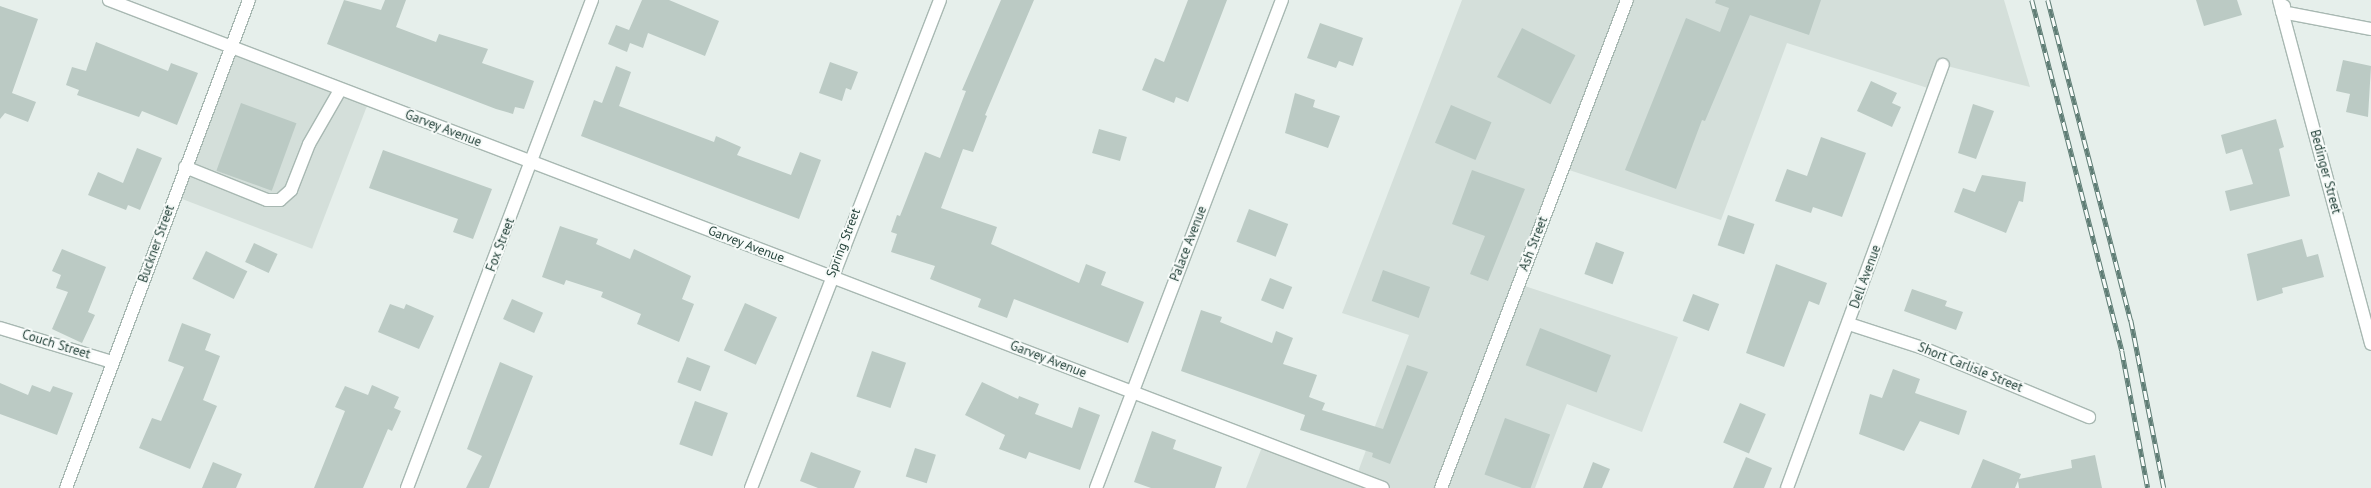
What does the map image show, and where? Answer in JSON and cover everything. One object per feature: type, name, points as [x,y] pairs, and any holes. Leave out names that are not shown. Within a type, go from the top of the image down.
[{"type":"street","name":"Garvey Avenue","points":[[109,0],[532,164],[1383,488]]},
{"type":"street","name":"Buckner Street","points":[[66,488],[230,47],[249,0]]},
{"type":"street","name":"Fox Street","points":[[407,488],[532,164],[592,0]]},
{"type":"street","name":"Spring Street","points":[[751,488],[831,277],[940,0]]},
{"type":"street","name":"Palace Avenue","points":[[1096,488],[1282,0]]},
{"type":"street","name":"Ash Street","points":[[1442,488],[1627,0]]},
{"type":"street","points":[[2282,4],[2371,29]]},
{"type":"street","name":"Bedinger Street","points":[[2282,4],[2371,344]]},
{"type":"street","name":"Dell Avenue","points":[[1787,488],[1849,324],[1943,65]]},
{"type":"street","points":[[185,167],[267,200],[280,200],[291,190],[309,144],[340,90]]},
{"type":"street","name":"Short Carlisle Street","points":[[1849,324],[1923,348],[2089,417]]},
{"type":"street","name":"Couch Street","points":[[0,328],[112,362]]},
{"type":"shaded area","points":[[1462,0],[2004,0],[2030,87],[1943,65],[1934,90],[1787,43],[1721,220],[1563,168],[1519,284],[1678,337],[1642,432],[1567,404],[1535,488],[1246,488],[1264,442],[1356,477],[1409,335],[1342,313]]},
{"type":"shaded area","points":[[230,47],[369,100],[312,249],[173,195]]},
{"type":"building","points":[[344,0],[381,10],[385,0],[406,0],[396,27],[436,42],[439,34],[488,49],[482,63],[534,81],[524,109],[515,107],[513,114],[496,109],[327,44]]},
{"type":"building","points":[[642,0],[669,0],[719,21],[705,56],[648,33],[643,48],[630,43],[627,52],[608,44],[616,25],[629,30]]},
{"type":"building","points":[[1001,0],[1034,0],[985,115],[987,116],[973,152],[963,149],[941,208],[997,227],[991,244],[1079,283],[1086,264],[1106,272],[1101,285],[1144,302],[1128,343],[1014,299],[1007,318],[978,307],[981,299],[930,279],[935,266],[891,252],[897,234],[891,232],[897,215],[900,216],[925,152],[940,158],[966,91],[962,90]]},
{"type":"building","points":[[1188,0],[1227,0],[1188,102],[1176,97],[1174,103],[1142,90],[1155,58],[1164,62]]},
{"type":"building","points":[[1716,0],[1821,0],[1809,35],[1750,15],[1705,121],[1702,120],[1676,189],[1625,170],[1686,18],[1720,32],[1729,8],[1715,3]]},
{"type":"building","points":[[2196,0],[2237,0],[2242,15],[2204,26]]},
{"type":"building","points":[[0,6],[38,19],[12,93],[36,102],[28,122],[5,113],[0,119]]},
{"type":"building","points":[[1320,23],[1363,38],[1353,66],[1339,61],[1336,68],[1307,58]]},
{"type":"building","points":[[1522,28],[1575,55],[1550,104],[1497,77]]},
{"type":"building","points":[[96,42],[168,71],[171,63],[198,73],[177,125],[142,111],[139,117],[77,95],[79,90],[66,85],[72,67],[86,71]]},
{"type":"building","points":[[2343,60],[2371,66],[2368,117],[2346,112],[2350,94],[2336,91]]},
{"type":"building","points":[[830,62],[858,72],[851,90],[846,88],[842,101],[819,93]]},
{"type":"building","points":[[616,66],[631,72],[619,106],[714,142],[716,136],[741,147],[737,155],[791,175],[800,152],[821,160],[799,219],[581,136],[594,100],[602,103]]},
{"type":"building","points":[[1871,81],[1897,93],[1892,103],[1901,107],[1892,127],[1857,111]]},
{"type":"building","points":[[1295,93],[1315,100],[1313,107],[1340,116],[1328,148],[1285,133]]},
{"type":"building","points":[[241,103],[296,123],[272,191],[216,171]]},
{"type":"building","points":[[1973,104],[1994,111],[1976,159],[1958,153]]},
{"type":"building","points":[[1451,105],[1492,122],[1475,160],[1435,143]]},
{"type":"building","points":[[2276,119],[2284,147],[2279,149],[2290,196],[2230,211],[2225,191],[2253,184],[2242,149],[2226,154],[2221,135]]},
{"type":"building","points":[[1099,129],[1127,137],[1120,161],[1092,153]]},
{"type":"building","points":[[1821,137],[1866,153],[1842,217],[1813,207],[1811,213],[1775,201],[1787,169],[1807,176]]},
{"type":"building","points":[[137,148],[162,158],[140,210],[128,205],[126,210],[88,195],[98,172],[123,183]]},
{"type":"building","points":[[383,150],[492,189],[473,239],[453,232],[458,219],[369,188]]},
{"type":"building","points":[[1472,170],[1525,189],[1488,281],[1470,274],[1485,236],[1452,224]]},
{"type":"building","points":[[1982,175],[2026,182],[2023,202],[2019,201],[2006,233],[1954,212],[1963,188],[1975,192]]},
{"type":"building","points":[[1249,209],[1288,224],[1276,257],[1236,242]]},
{"type":"building","points":[[1728,215],[1754,224],[1744,254],[1718,245]]},
{"type":"building","points":[[560,226],[598,239],[596,244],[630,259],[634,249],[691,276],[682,299],[694,304],[679,342],[637,324],[641,314],[601,297],[603,292],[566,280],[564,285],[542,277]]},
{"type":"building","points":[[2302,239],[2307,257],[2318,254],[2324,277],[2282,288],[2283,293],[2257,301],[2247,254]]},
{"type":"building","points":[[1596,242],[1624,252],[1613,284],[1584,274]]},
{"type":"building","points":[[254,243],[278,254],[269,273],[245,262]]},
{"type":"building","points":[[62,249],[106,267],[88,312],[95,315],[82,343],[52,329],[68,292],[56,288],[61,275],[52,271]]},
{"type":"building","points":[[206,251],[247,271],[234,299],[192,279]]},
{"type":"building","points":[[1776,264],[1827,283],[1819,305],[1809,301],[1784,367],[1746,353]]},
{"type":"building","points":[[1383,270],[1430,287],[1419,318],[1372,301]]},
{"type":"building","points":[[1270,278],[1292,287],[1283,309],[1261,300]]},
{"type":"building","points":[[1912,289],[1947,301],[1945,306],[1963,312],[1956,330],[1904,311]]},
{"type":"building","points":[[1693,294],[1719,304],[1709,331],[1683,321]]},
{"type":"building","points":[[512,299],[543,313],[534,333],[503,319]]},
{"type":"building","points":[[745,303],[777,317],[756,365],[724,351]]},
{"type":"building","points":[[390,304],[404,309],[406,304],[434,316],[419,349],[378,332]]},
{"type":"building","points":[[1201,310],[1222,317],[1220,322],[1272,343],[1276,331],[1293,338],[1283,364],[1317,375],[1309,397],[1325,403],[1322,410],[1383,429],[1407,365],[1428,372],[1390,464],[1372,457],[1373,453],[1300,430],[1305,415],[1181,371]]},
{"type":"building","points":[[182,323],[211,334],[205,350],[220,356],[203,400],[217,406],[190,469],[139,448],[152,418],[161,421],[184,367],[168,361]]},
{"type":"building","points":[[1540,328],[1611,355],[1597,393],[1526,365]]},
{"type":"building","points":[[872,351],[906,363],[890,408],[856,396]]},
{"type":"building","points":[[687,357],[710,366],[701,391],[677,382]]},
{"type":"building","points":[[500,362],[533,376],[489,488],[466,488],[482,456],[467,449]]},
{"type":"building","points":[[1893,369],[1920,379],[1915,393],[1967,411],[1959,435],[1920,421],[1904,451],[1859,434],[1870,394],[1882,398]]},
{"type":"building","points":[[982,382],[1018,399],[1019,396],[1039,404],[1035,414],[1072,428],[1079,407],[1100,415],[1080,470],[1029,452],[1026,459],[999,449],[1005,435],[965,415]]},
{"type":"building","points":[[0,383],[28,395],[32,385],[50,392],[53,386],[73,393],[57,435],[0,414]]},
{"type":"building","points":[[372,385],[399,397],[394,408],[401,411],[392,431],[388,429],[363,488],[314,488],[345,411],[335,407],[345,386],[368,395]]},
{"type":"building","points":[[695,401],[728,413],[712,456],[679,444]]},
{"type":"building","points":[[1740,403],[1766,414],[1749,454],[1723,443]]},
{"type":"building","points":[[1505,418],[1550,434],[1531,488],[1522,488],[1484,474]]},
{"type":"building","points":[[1152,431],[1176,440],[1173,449],[1222,467],[1215,488],[1151,488],[1134,482]]},
{"type":"building","points":[[915,448],[936,455],[927,483],[906,477]]},
{"type":"building","points":[[811,452],[861,471],[854,488],[818,488],[800,481]]},
{"type":"building","points":[[2095,455],[2102,488],[2019,488],[2018,481],[2015,488],[1971,488],[1983,459],[2021,474],[2019,479],[2072,468],[2071,460]]},
{"type":"building","points":[[1746,457],[1772,468],[1764,488],[1733,488]]},
{"type":"building","points":[[213,462],[242,474],[236,488],[202,488]]},
{"type":"building","points":[[1593,462],[1610,469],[1602,488],[1583,488]]},
{"type":"railway","points":[[2032,0],[2122,351],[2148,488]]},
{"type":"railway","points":[[2048,0],[2131,320],[2164,488]]}]
